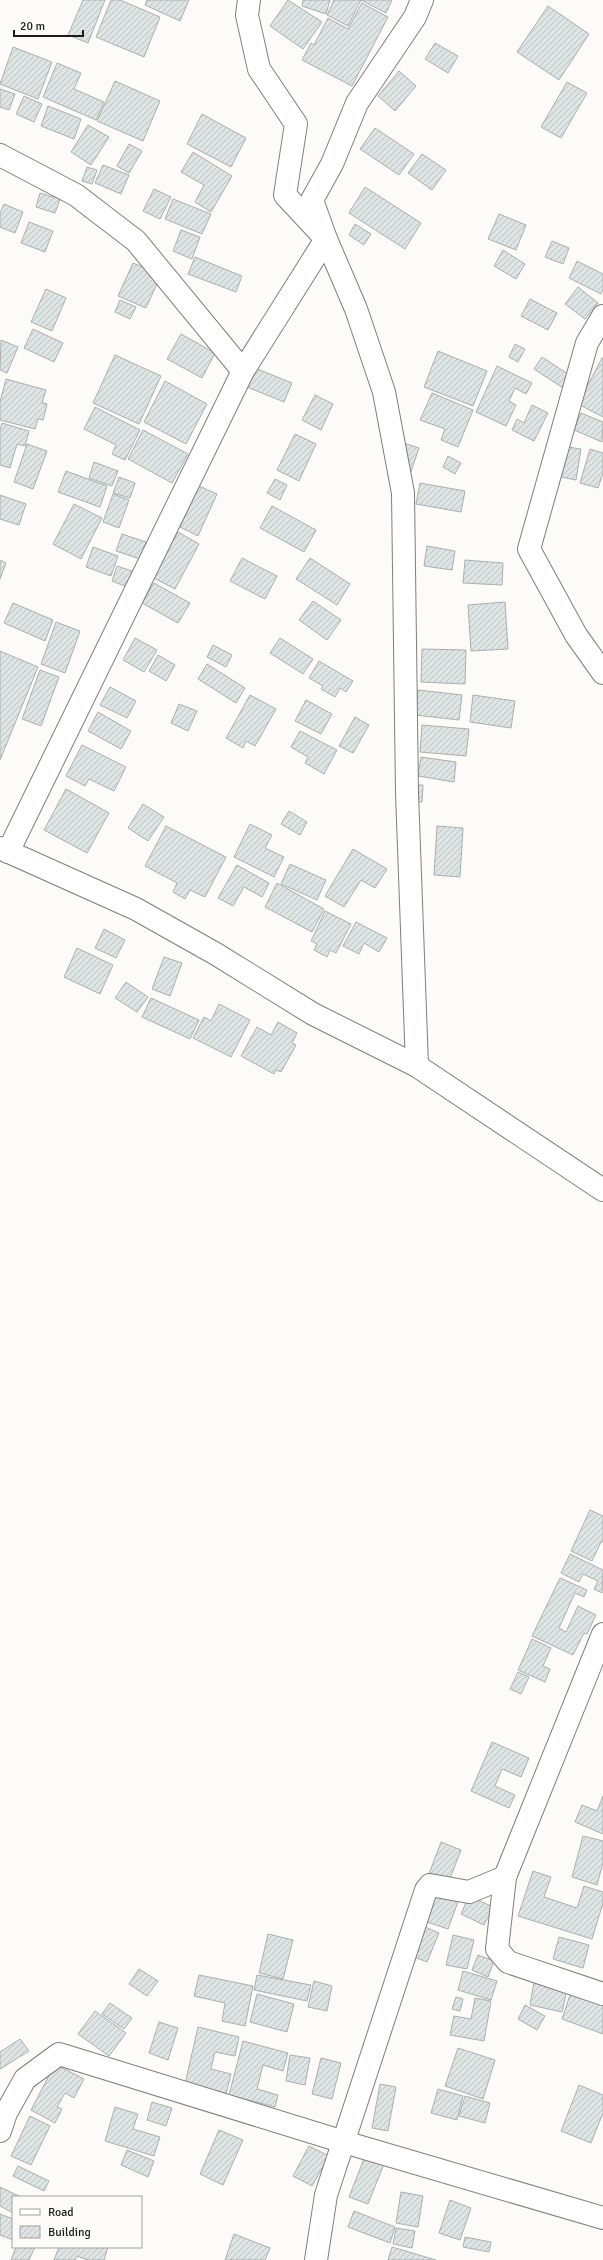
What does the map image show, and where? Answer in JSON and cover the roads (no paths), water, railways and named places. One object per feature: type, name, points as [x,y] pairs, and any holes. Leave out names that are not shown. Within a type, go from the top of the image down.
[{"type":"street","points":[[249,0],[247,15],[260,69],[296,124],[285,195],[326,239]]},
{"type":"street","points":[[417,1066],[407,793],[403,493],[384,392],[356,309],[326,239],[312,200],[332,164],[357,103],[415,17],[422,0]]},
{"type":"street","points":[[0,156],[76,195],[136,240],[243,371]]},
{"type":"street","points":[[326,239],[243,371],[4,850],[136,909],[216,954],[313,1014],[417,1066],[603,1190]]},
{"type":"street","points":[[603,316],[587,343],[529,549],[576,635],[603,673]]},
{"type":"street","points":[[603,1634],[505,1877],[497,1949],[508,1962],[603,1994]]},
{"type":"street","points":[[316,2260],[326,2195],[426,1890],[430,1885],[469,1892],[505,1877]]},
{"type":"street","points":[[0,2131],[6,2113],[25,2079],[59,2054],[344,2142],[603,2218]]}]
